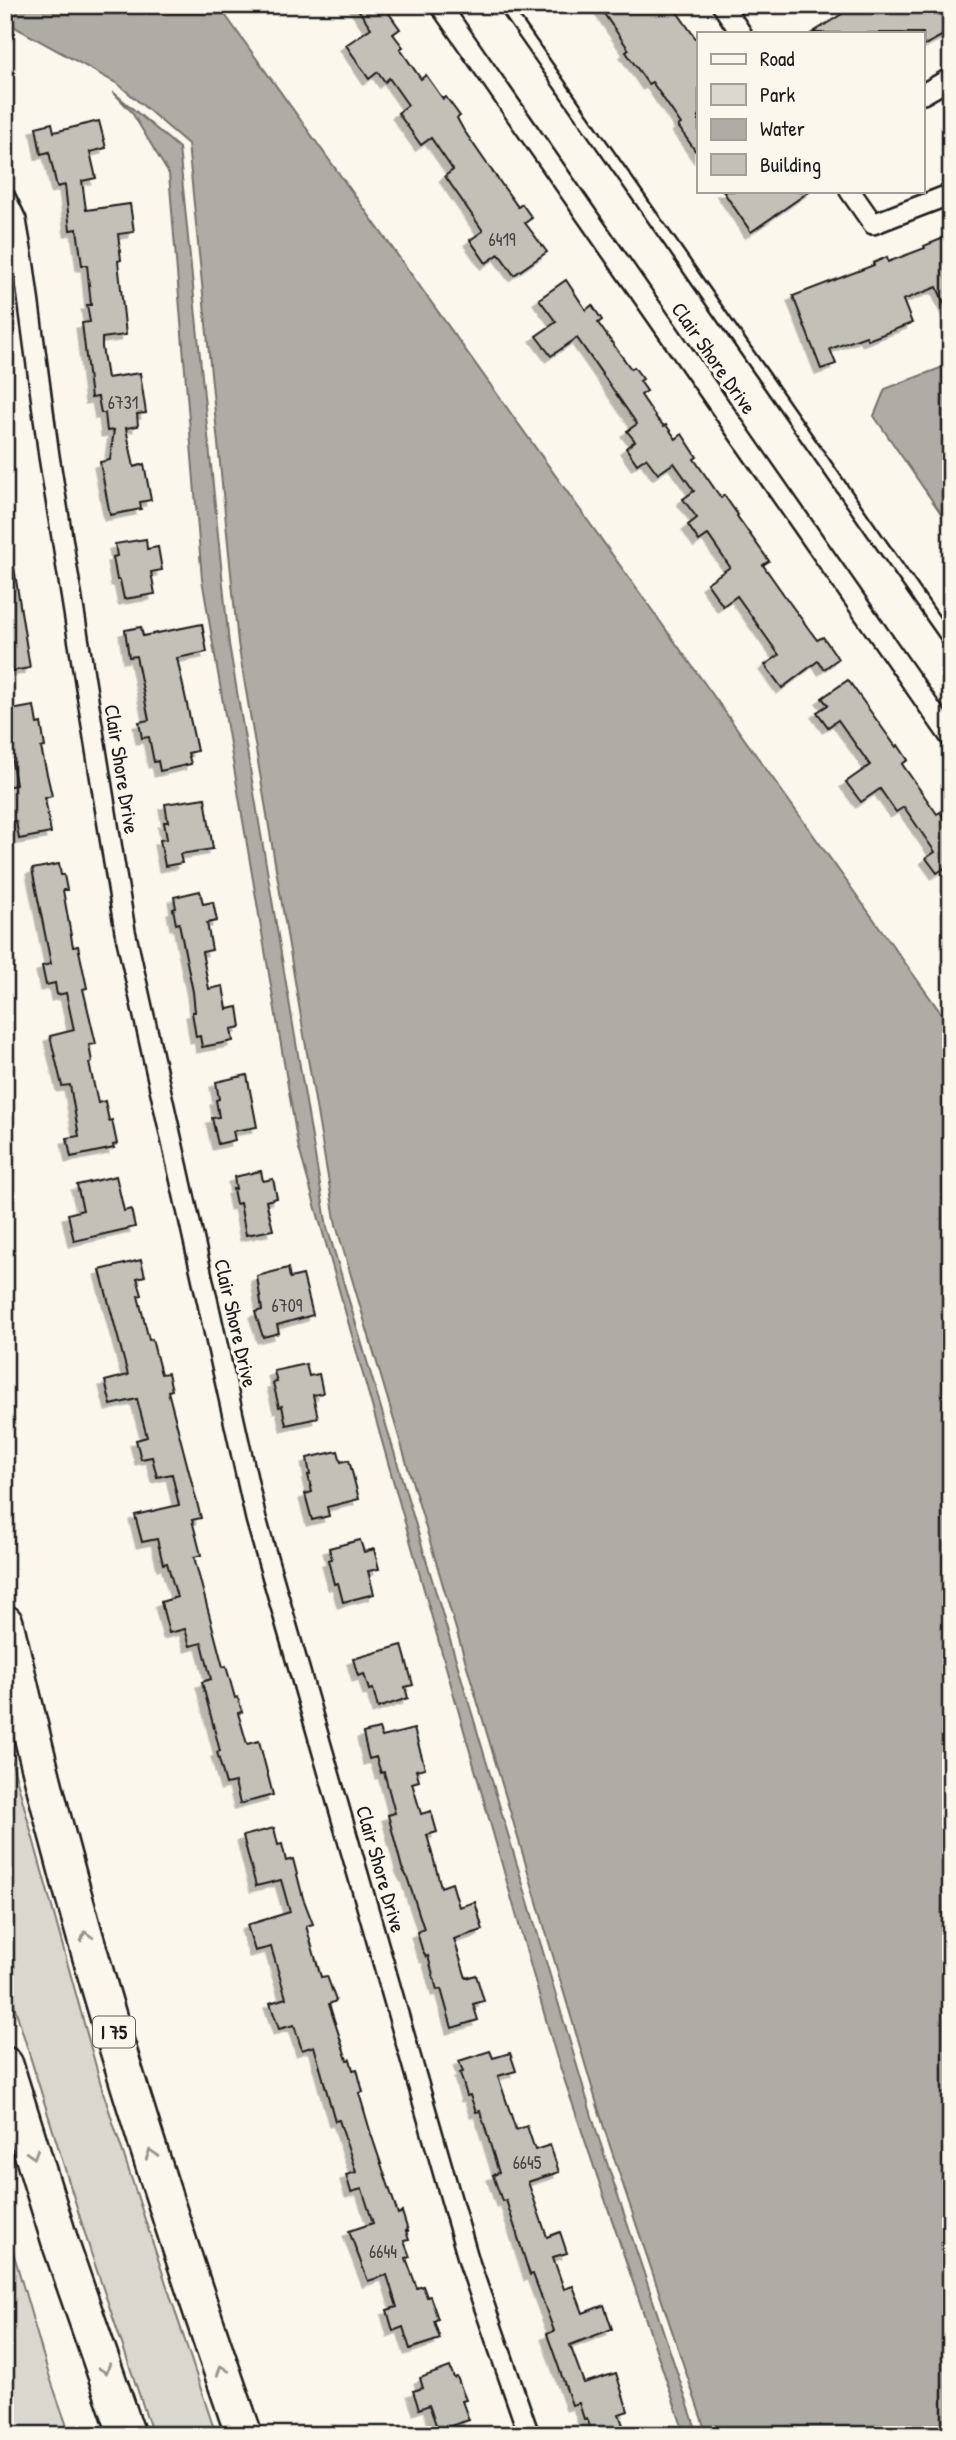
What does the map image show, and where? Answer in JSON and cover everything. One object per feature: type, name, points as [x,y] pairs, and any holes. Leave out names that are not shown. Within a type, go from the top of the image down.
[{"type":"highway","name":"I 75","points":[[5,1623],[57,1834],[126,2073],[200,2308],[244,2435]]},
{"type":"highway","points":[[5,2065],[61,2245],[127,2435]]},
{"type":"street","name":"Clair Shore Drive","points":[[440,5],[951,738]]},
{"type":"street","points":[[722,5],[740,32]]},
{"type":"street","points":[[925,93],[951,78]]},
{"type":"street","points":[[851,192],[873,224],[951,194]]},
{"type":"street","name":"Clair Shore Drive","points":[[5,197],[16,220],[24,267],[49,456],[125,931],[257,1519],[470,2265],[529,2435]]},
{"type":"lane","points":[[504,5],[951,644]]},
{"type":"green space","points":[[5,1737],[103,2092],[216,2435],[153,2435],[91,2253],[11,1995],[5,1975]]},
{"type":"green space","points":[[5,2224],[48,2372],[70,2435],[5,2435]]},
{"type":"water","points":[[5,5],[218,5],[951,1027],[951,2435],[707,2435],[605,2131],[336,1225],[238,643],[188,144],[118,84],[18,29],[5,19]]},
{"type":"water","points":[[113,92],[179,148],[229,644],[327,1227],[597,2133],[698,2435],[685,2435],[556,2055],[298,1145],[202,579],[169,174],[131,111]]},
{"type":"water","points":[[951,364],[951,528],[874,416],[885,389]]},
{"type":"building","points":[[355,5],[383,5],[400,29],[393,34],[403,47],[400,49],[421,79],[426,75],[443,99],[446,97],[460,116],[457,118],[463,129],[485,161],[518,207],[522,204],[532,218],[525,223],[547,252],[514,275],[499,254],[486,263],[470,240],[483,231],[445,176],[453,170],[431,138],[421,145],[398,113],[408,105],[389,78],[385,82],[378,72],[369,79],[346,45],[371,28]]},
{"type":"building","points":[[598,5],[672,5],[697,40],[697,153],[652,82],[648,84],[626,52],[629,50]]},
{"type":"building","points":[[856,5],[944,5],[951,17],[951,31],[925,45],[925,32],[814,32]]},
{"type":"building","points":[[99,121],[106,148],[90,152],[96,178],[82,181],[86,210],[130,204],[134,232],[118,234],[121,260],[118,261],[126,335],[102,338],[102,347],[107,378],[140,373],[146,413],[137,414],[138,426],[126,428],[134,467],[144,464],[151,500],[140,502],[141,509],[110,515],[100,462],[110,460],[114,430],[107,431],[105,413],[101,413],[98,397],[91,398],[82,323],[90,322],[87,305],[91,305],[87,265],[82,265],[77,229],[70,230],[65,185],[57,187],[49,152],[41,154],[36,127],[52,123],[54,132]]},
{"type":"building","points":[[724,192],[809,192],[751,232]]},
{"type":"building","points":[[951,235],[951,319],[937,287],[903,300],[912,323],[868,340],[866,336],[830,349],[836,364],[821,369],[793,296],[874,265],[873,263],[887,257],[888,262],[925,248],[924,246]]},
{"type":"building","points":[[566,280],[586,310],[592,305],[602,320],[598,323],[631,369],[634,367],[643,379],[640,381],[647,391],[641,395],[658,420],[666,425],[676,439],[682,434],[697,457],[694,459],[721,498],[724,495],[769,561],[763,565],[817,640],[823,637],[833,651],[838,659],[824,669],[818,661],[782,688],[765,665],[779,655],[737,596],[723,606],[707,583],[730,567],[708,535],[699,541],[688,525],[697,518],[683,499],[694,491],[674,463],[658,474],[646,458],[637,464],[626,448],[635,441],[627,431],[637,424],[577,338],[551,356],[536,336],[556,322],[539,299]]},
{"type":"building","points":[[146,539],[147,549],[158,547],[162,570],[151,572],[155,594],[124,599],[113,557],[117,556],[115,544]]},
{"type":"building","points":[[5,567],[14,567],[30,668],[5,672]]},
{"type":"building","points":[[202,624],[207,652],[177,658],[197,751],[188,753],[191,764],[160,771],[158,761],[154,762],[149,737],[142,738],[139,722],[149,720],[136,656],[129,657],[125,630],[141,627],[143,636]]},
{"type":"building","points":[[848,680],[908,760],[902,764],[937,814],[940,812],[951,827],[951,874],[946,867],[937,873],[926,858],[935,852],[904,807],[896,812],[880,789],[861,802],[846,782],[870,765],[838,720],[828,727],[817,712],[828,705],[822,698]]},
{"type":"building","points":[[34,706],[37,724],[41,723],[45,747],[41,748],[52,796],[45,798],[51,833],[19,839],[16,821],[5,823],[5,787],[16,785],[11,756],[5,757],[5,711]]},
{"type":"building","points":[[205,798],[213,849],[180,854],[182,863],[165,866],[160,840],[167,839],[165,804]]},
{"type":"building","points":[[59,864],[67,890],[63,890],[73,947],[78,946],[87,988],[83,989],[96,1044],[89,1045],[92,1062],[89,1063],[98,1103],[105,1101],[117,1144],[113,1145],[114,1148],[71,1157],[67,1138],[79,1136],[70,1085],[62,1086],[50,1036],[74,1030],[66,993],[57,995],[55,983],[46,985],[42,966],[51,964],[32,869]]},
{"type":"building","points":[[200,891],[203,904],[213,902],[217,921],[207,923],[212,950],[202,952],[209,989],[223,986],[227,1009],[238,1007],[241,1027],[231,1029],[233,1041],[202,1047],[200,1036],[196,1037],[192,1012],[195,1012],[193,992],[179,923],[176,924],[173,909],[176,908],[174,897]]},
{"type":"building","points":[[247,1075],[257,1127],[233,1131],[235,1140],[218,1144],[212,1118],[219,1117],[216,1082]]},
{"type":"building","points":[[261,1171],[263,1181],[273,1179],[277,1198],[266,1201],[273,1230],[246,1235],[240,1203],[236,1204],[234,1177]]},
{"type":"building","points":[[116,1176],[124,1211],[131,1209],[135,1227],[74,1241],[68,1214],[83,1210],[77,1185]]},
{"type":"building","points":[[141,1260],[145,1276],[137,1278],[142,1295],[138,1296],[161,1374],[168,1373],[172,1390],[168,1391],[201,1518],[192,1520],[201,1555],[194,1557],[223,1667],[226,1666],[235,1698],[238,1697],[242,1712],[238,1713],[247,1744],[259,1741],[273,1795],[240,1804],[235,1782],[226,1784],[217,1752],[220,1751],[202,1682],[211,1679],[202,1643],[190,1646],[185,1629],[169,1633],[161,1602],[177,1597],[167,1563],[163,1564],[157,1539],[142,1542],[135,1515],[179,1505],[172,1474],[157,1477],[152,1457],[141,1459],[136,1440],[147,1437],[137,1399],[111,1405],[105,1381],[128,1375],[100,1270]]},
{"type":"building","points":[[288,1268],[290,1278],[303,1275],[313,1315],[277,1325],[279,1333],[263,1337],[255,1312],[262,1310],[257,1276]]},
{"type":"building","points":[[306,1364],[309,1376],[319,1374],[323,1393],[313,1395],[318,1418],[286,1425],[273,1383],[277,1382],[274,1371]]},
{"type":"building","points":[[338,1451],[341,1462],[349,1460],[359,1499],[327,1507],[329,1516],[312,1520],[305,1494],[312,1492],[307,1458]]},
{"type":"building","points":[[360,1540],[364,1552],[374,1549],[379,1569],[368,1571],[374,1594],[343,1602],[338,1583],[334,1584],[328,1560],[332,1559],[329,1548]]},
{"type":"building","points":[[402,1645],[413,1685],[405,1687],[408,1698],[378,1708],[373,1689],[369,1690],[364,1674],[358,1676],[353,1659]]},
{"type":"building","points":[[379,1729],[382,1737],[414,1729],[425,1768],[416,1770],[419,1781],[412,1783],[421,1814],[431,1811],[437,1832],[427,1835],[441,1887],[452,1883],[459,1907],[475,1902],[483,1930],[454,1939],[466,1978],[476,1975],[484,2001],[473,2004],[478,2020],[452,2028],[441,1989],[437,1990],[428,1956],[426,1957],[422,1949],[417,1932],[424,1929],[402,1868],[388,1815],[395,1813],[384,1772],[381,1773],[376,1757],[369,1759],[363,1733]]},
{"type":"building","points":[[274,1828],[286,1861],[293,1859],[313,1924],[306,1926],[321,1977],[327,1976],[336,2001],[329,2004],[347,2060],[350,2059],[353,2070],[357,2069],[363,2092],[359,2093],[371,2134],[398,2214],[402,2212],[408,2231],[409,2240],[404,2241],[410,2257],[406,2258],[417,2288],[423,2286],[427,2297],[430,2296],[438,2319],[434,2321],[440,2339],[410,2349],[403,2327],[393,2331],[387,2310],[397,2307],[387,2275],[368,2281],[349,2231],[373,2223],[362,2189],[351,2192],[346,2175],[356,2172],[339,2120],[335,2121],[314,2046],[302,2050],[294,2025],[279,2029],[270,2003],[286,1998],[271,1947],[255,1951],[247,1925],[290,1912],[281,1880],[256,1886],[243,1836]]},
{"type":"building","points":[[490,2051],[493,2058],[510,2053],[516,2071],[498,2076],[516,2130],[527,2126],[535,2150],[550,2145],[559,2172],[528,2182],[547,2237],[560,2232],[567,2253],[553,2257],[564,2289],[573,2286],[583,2313],[604,2305],[612,2329],[570,2345],[584,2383],[616,2373],[628,2411],[619,2414],[623,2425],[595,2435],[587,2418],[584,2419],[579,2403],[572,2405],[547,2334],[554,2331],[533,2274],[530,2275],[506,2200],[502,2201],[493,2175],[499,2173],[480,2111],[476,2112],[470,2095],[467,2096],[460,2073],[463,2072],[459,2061]]},
{"type":"building","points":[[450,2367],[466,2400],[462,2401],[469,2420],[438,2430],[429,2405],[419,2409],[413,2391],[423,2388],[420,2378]]}]
